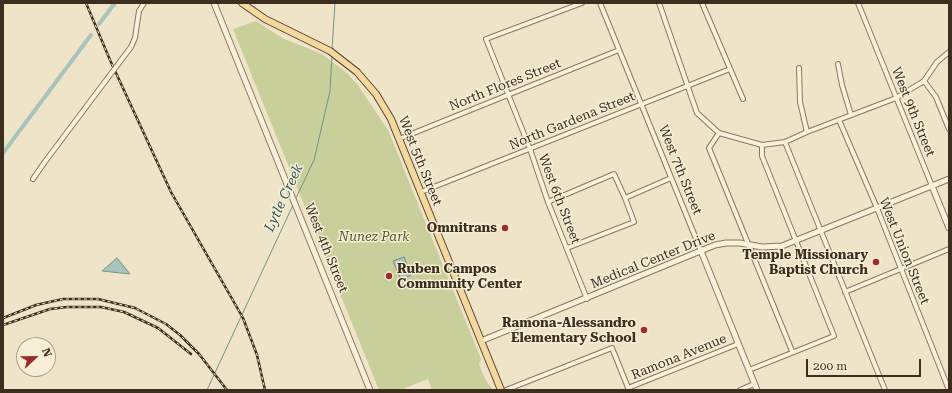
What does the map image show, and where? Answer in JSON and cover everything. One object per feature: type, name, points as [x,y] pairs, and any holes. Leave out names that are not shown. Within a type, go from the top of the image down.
[{"type":"main road","name":"West 5th Street","points":[[242,3],[265,19],[314,42],[345,62],[368,84],[376,94],[391,119],[501,390]]},
{"type":"street","points":[[33,179],[131,47],[135,38],[139,11],[144,3]]},
{"type":"street","name":"West 4th Street","points":[[214,3],[370,390]]},
{"type":"street","name":"West 6th Street","points":[[582,3],[486,40],[530,149],[548,202],[587,299]]},
{"type":"street","name":"West 7th Street","points":[[600,3],[757,390]]},
{"type":"street","points":[[659,3],[697,113],[719,133],[762,145],[785,142],[896,98],[924,82],[937,62],[949,52]]},
{"type":"street","points":[[702,3],[743,99]]},
{"type":"street","name":"West 9th Street","points":[[858,3],[949,228]]},
{"type":"street","name":"North Flores Street","points":[[399,139],[619,50]]},
{"type":"street","points":[[838,64],[842,85],[852,115]]},
{"type":"street","points":[[799,68],[800,102],[807,132]]},
{"type":"street","name":"North Gardena Street","points":[[421,192],[730,69]]},
{"type":"street","points":[[924,82],[936,97],[949,129]]},
{"type":"street","name":"West Union Street","points":[[839,120],[901,269],[949,390]]},
{"type":"street","points":[[719,133],[709,148],[792,352]]},
{"type":"street","points":[[785,142],[885,390]]},
{"type":"street","points":[[749,370],[834,336],[762,156],[762,145]]},
{"type":"street","points":[[548,202],[614,174],[625,198],[634,222],[567,248]]},
{"type":"street","points":[[625,198],[671,178]]},
{"type":"street","name":"Medical Center Drive","points":[[481,341],[587,299],[701,251],[726,243],[772,247],[782,246],[949,179]]},
{"type":"street","points":[[845,292],[949,249]]},
{"type":"street","name":"Ramona Avenue","points":[[628,389],[738,344]]},
{"type":"street","points":[[506,390],[612,348],[628,389]]},
{"type":"street","points":[[740,390],[754,384]]},
{"type":"green space","name":"Nunez Park","points":[[256,21],[284,39],[322,54],[346,72],[358,85],[388,130],[481,359],[479,364],[485,379],[493,390],[432,390],[428,379],[400,390],[379,390],[233,29]]},
{"type":"water","points":[[404,257],[411,275],[401,280],[393,261]]},
{"type":"water","points":[[117,258],[130,274],[102,271]]},
{"type":"waterway","name":"Lytle Creek","points":[[99,24],[115,3]]},
{"type":"waterway","name":"Lytle Creek","points":[[332,50],[335,3]]},
{"type":"waterway","name":"Lytle Creek","points":[[3,153],[91,35]]},
{"type":"waterway","name":"Lytle Creek","points":[[296,198],[314,160],[330,91],[332,56]]},
{"type":"waterway","name":"Lytle Creek","points":[[207,390],[293,205]]},
{"type":"railway","points":[[86,3],[110,60],[171,192],[243,318],[257,355],[265,390]]},
{"type":"railway","points":[[3,318],[36,305],[63,299],[98,299],[135,308],[166,324],[180,335],[199,354],[227,390]]},
{"type":"railway","points":[[3,325],[50,309],[67,307],[101,307],[124,312],[158,328],[191,354]]},
{"type":"place","name":"Omnitrans","points":[[505,228]]},
{"type":"place","name":"Temple Missionary Baptist Church","points":[[876,262]]},
{"type":"place","name":"Ruben Campos Community Center","points":[[389,276]]},
{"type":"place","name":"Ramona-Alessandro Elementary School","points":[[644,330]]}]
